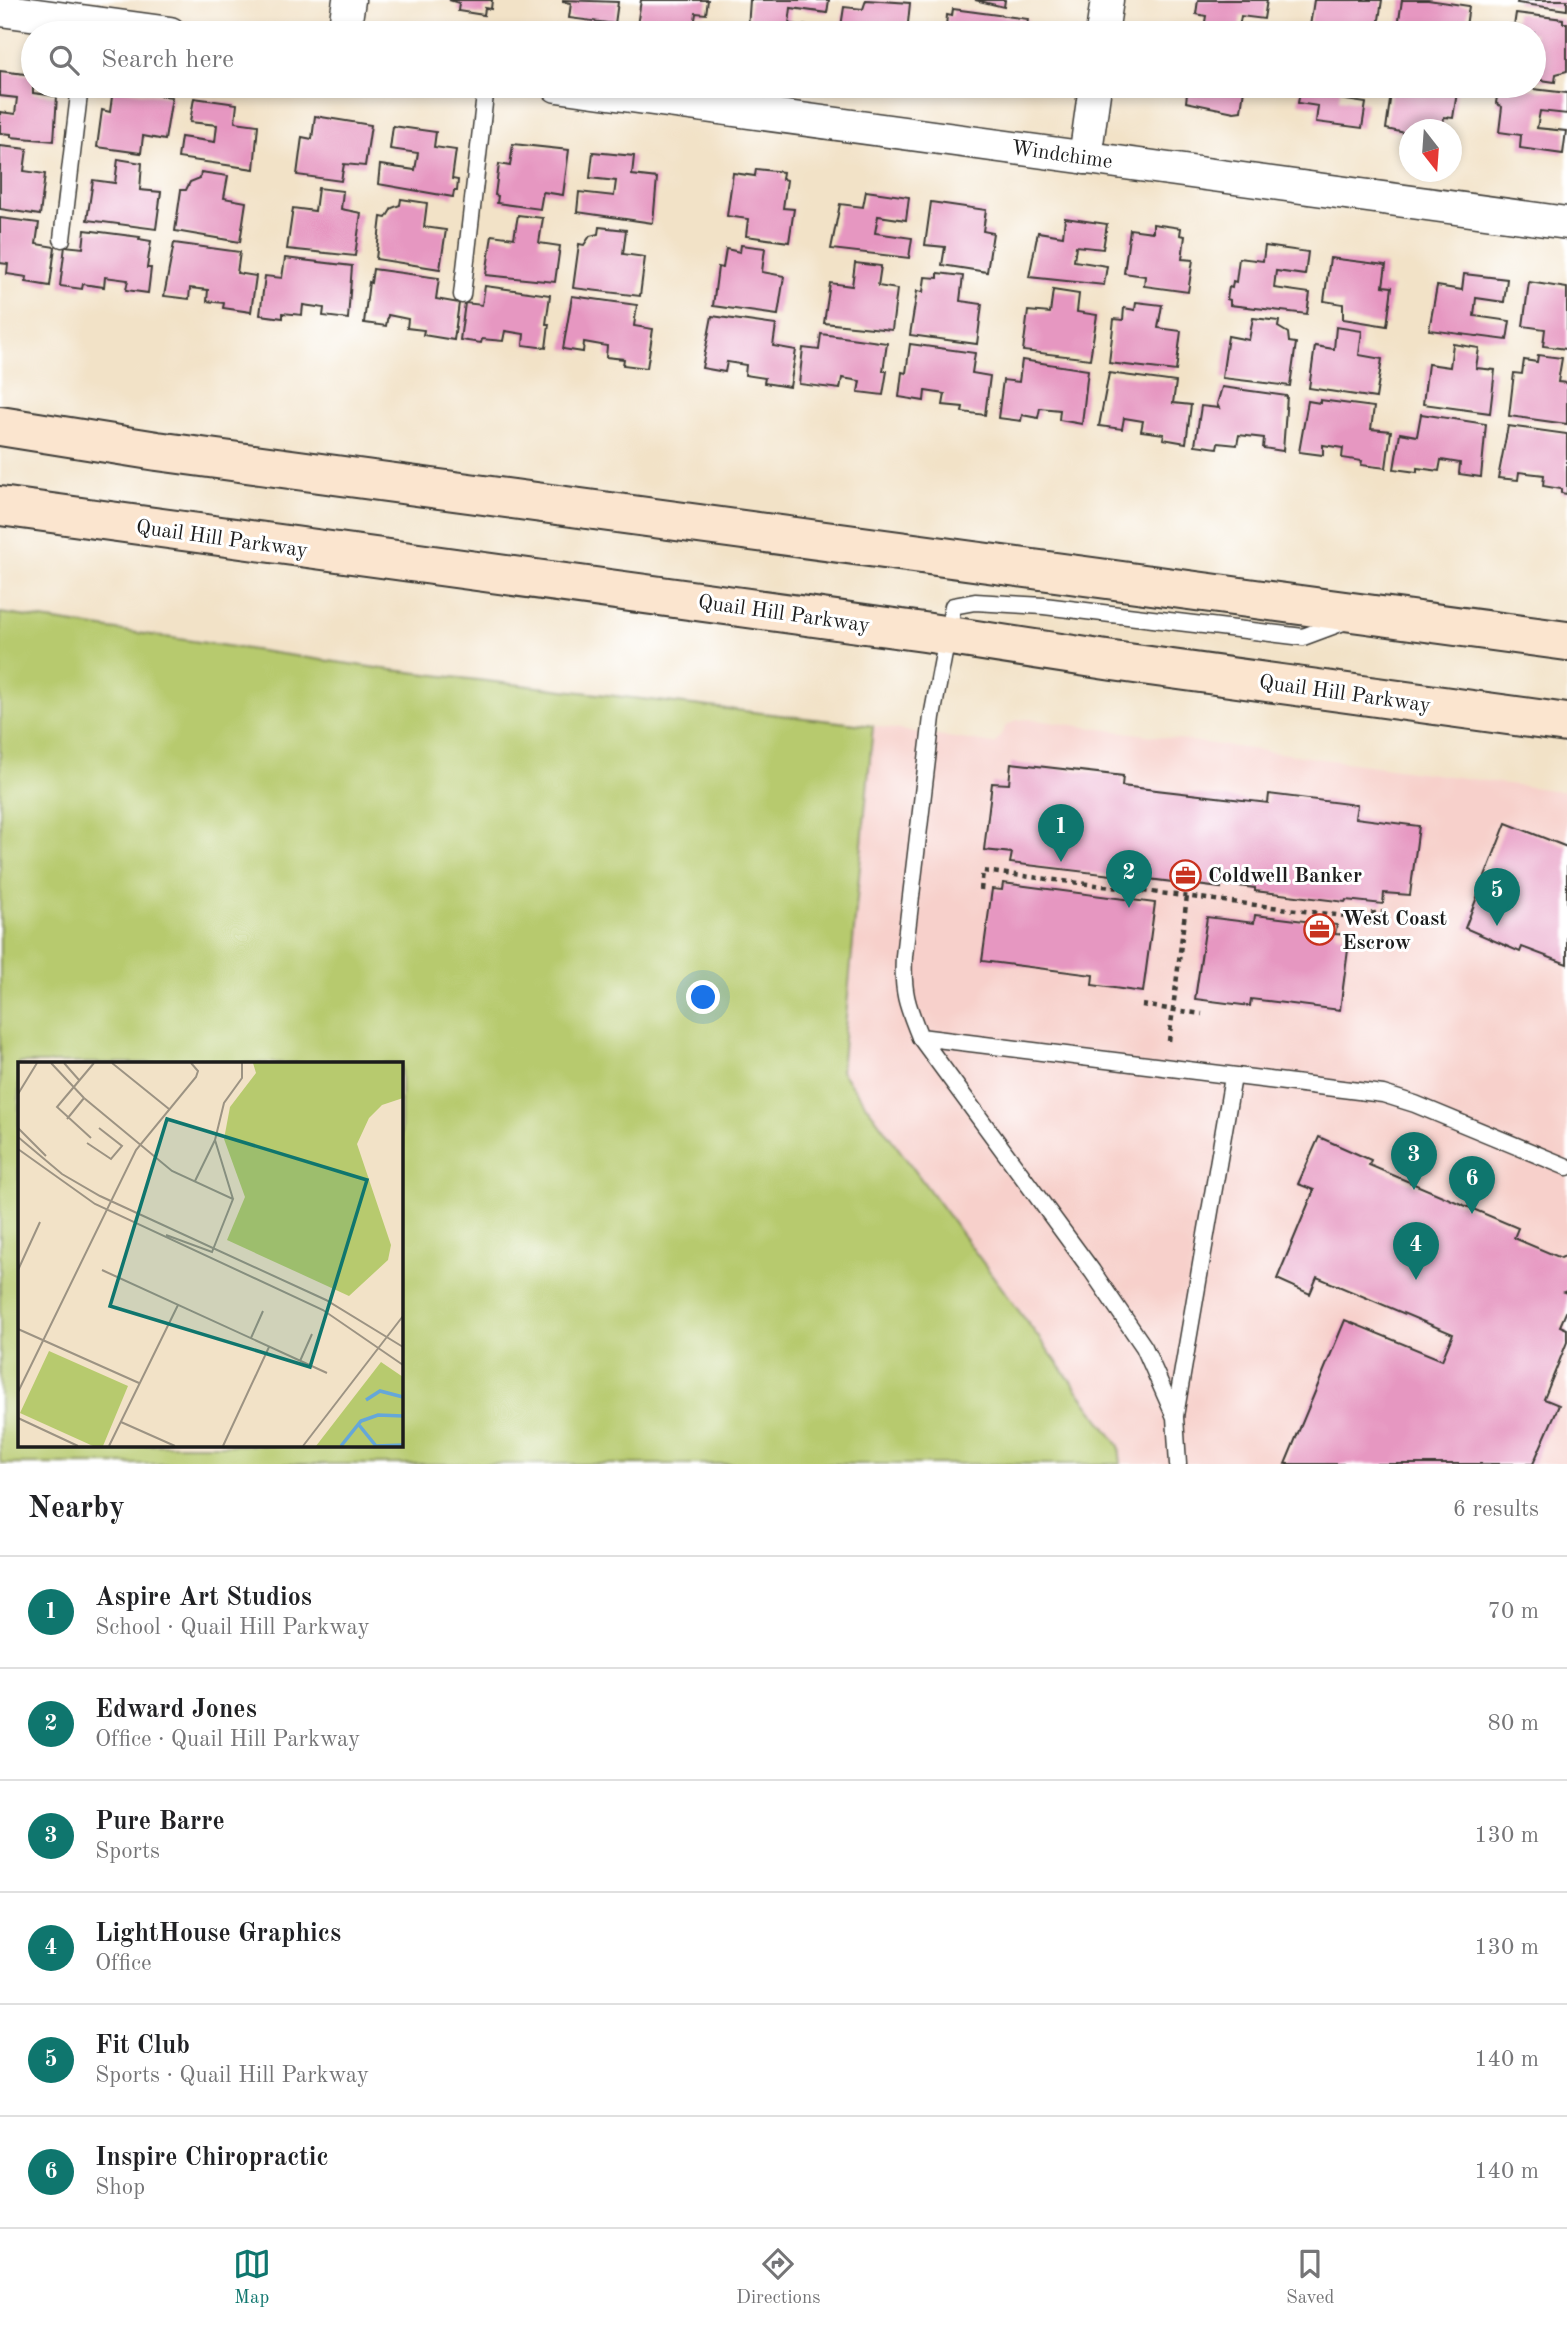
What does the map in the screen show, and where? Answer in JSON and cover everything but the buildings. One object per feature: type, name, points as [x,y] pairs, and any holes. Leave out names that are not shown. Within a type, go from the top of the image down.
[{"type":"main road","points":[[0,426],[157,451],[1567,641]]},
{"type":"main road","name":"Quail Hill Parkway","points":[[0,506],[1567,723]]},
{"type":"street","points":[[346,21],[349,0]]},
{"type":"street","points":[[1104,21],[1107,0]]},
{"type":"street","points":[[0,10],[53,21]]},
{"type":"street","name":"Windchime","points":[[645,98],[1567,223]]},
{"type":"street","points":[[1085,158],[1093,98]]},
{"type":"lane","points":[[62,239],[79,98]]},
{"type":"lane","points":[[462,295],[485,98]]},
{"type":"lane","points":[[1175,1417],[1144,1347],[1084,1260],[920,1037],[905,1001],[904,956],[932,717],[953,606],[965,602],[1044,606],[1303,637],[1365,615]]},
{"type":"lane","points":[[920,1037],[1383,1094],[1415,1104],[1567,1167]]},
{"type":"lane","points":[[1178,1464],[1175,1417],[1233,1077]]},
{"type":"path","points":[[981,890],[983,871],[1345,916],[1385,912]]},
{"type":"path","points":[[1168,1045],[1187,896]]},
{"type":"path","points":[[1142,1006],[1202,1014]]},
{"type":"shaded area","points":[[1028,719],[1567,792],[1567,1464],[1121,1464],[1119,1446],[841,1071],[873,726],[995,744],[1006,726],[1017,720]]},
{"type":"green space","points":[[0,613],[384,669],[873,726],[841,1071],[1119,1446],[1121,1464],[2,1464]]},
{"type":"place","name":"Aspire Art Studios","points":[[1061,862]]},
{"type":"place","name":"Coldwell Banker","points":[[1185,875]]},
{"type":"place","name":"Edward Jones","points":[[1129,908]]},
{"type":"place","name":"Fit Club","points":[[1497,926]]},
{"type":"place","name":"West Coast Escrow","points":[[1319,930]]},
{"type":"place","name":"Pure Barre","points":[[1414,1190]]},
{"type":"place","name":"Inspire Chiropractic","points":[[1472,1214]]},
{"type":"place","name":"LightHouse Graphics","points":[[1416,1280]]}]
